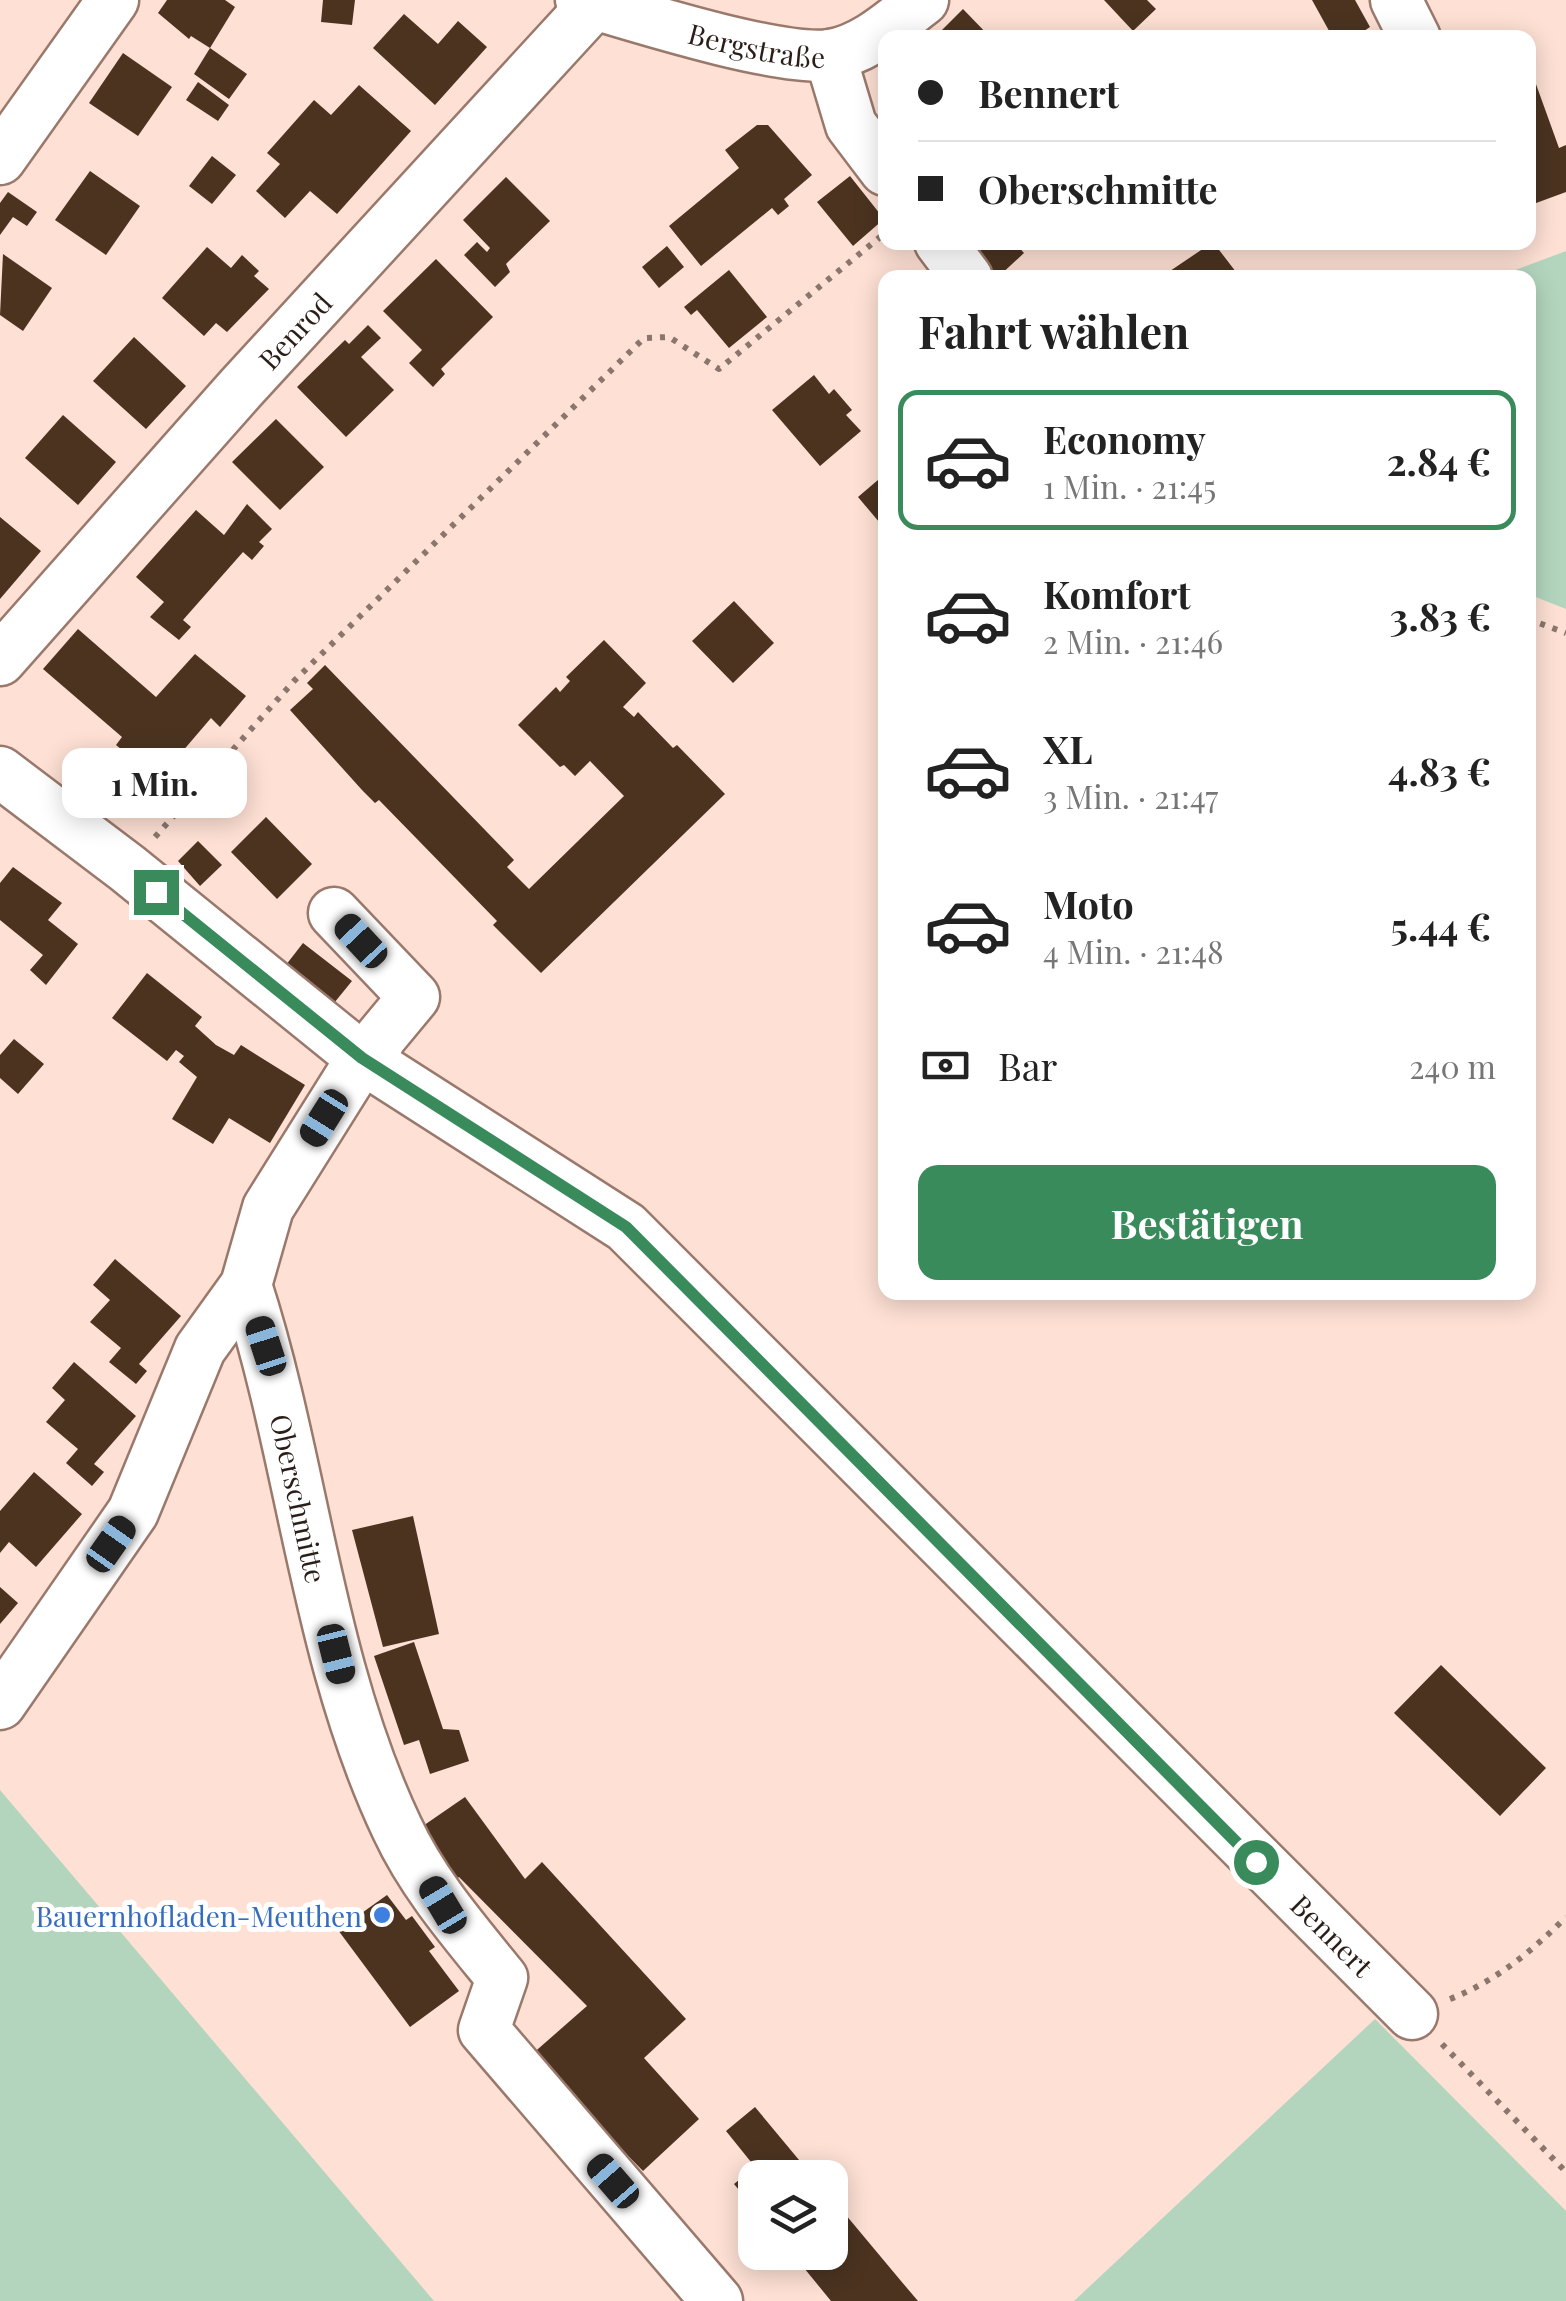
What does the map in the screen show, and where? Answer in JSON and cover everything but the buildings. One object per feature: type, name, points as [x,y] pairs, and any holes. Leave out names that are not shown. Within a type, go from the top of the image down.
[{"type":"street","points":[[0,159],[113,0]]},
{"type":"street","name":"Bergstraße","points":[[883,30],[923,0]]},
{"type":"street","points":[[1396,0],[1411,30]]},
{"type":"street","name":"Bergstraße","points":[[588,2],[785,53],[830,55],[866,43],[878,34]]},
{"type":"street","name":"Benrod","points":[[0,660],[588,2]]},
{"type":"street","points":[[830,55],[851,126],[878,161]]},
{"type":"street","points":[[0,772],[127,868],[366,1060]]},
{"type":"street","points":[[0,1704],[133,1512],[200,1348],[246,1285],[268,1208],[380,1038],[414,997],[334,912]]},
{"type":"street","name":"Bennert","points":[[366,1060],[626,1227],[1412,2014]]},
{"type":"street","name":"Oberschmitte","points":[[246,1285],[276,1376],[317,1580],[354,1727],[398,1832],[443,1905],[502,1978],[484,2030],[717,2301]]},
{"type":"path","points":[[127,868],[294,681],[644,338],[669,338],[719,369],[878,239]]},
{"type":"path","points":[[1536,622],[1566,633]]},
{"type":"path","points":[[1566,1917],[1530,1953],[1480,1988],[1412,2014],[1566,2172]]},
{"type":"green space","points":[[1566,251],[1566,609],[1536,597],[1536,270],[1516,270]]},
{"type":"green space","points":[[0,1790],[434,2301],[0,2301]]},
{"type":"green space","points":[[1375,2019],[1566,2211],[1566,2301],[1074,2301]]},
{"type":"place","name":"Bauernhofladen-Meuthen","points":[[382,1915]]},
{"type":"route","points":[[156,892],[362,1058],[626,1227],[1256,1862]]}]
